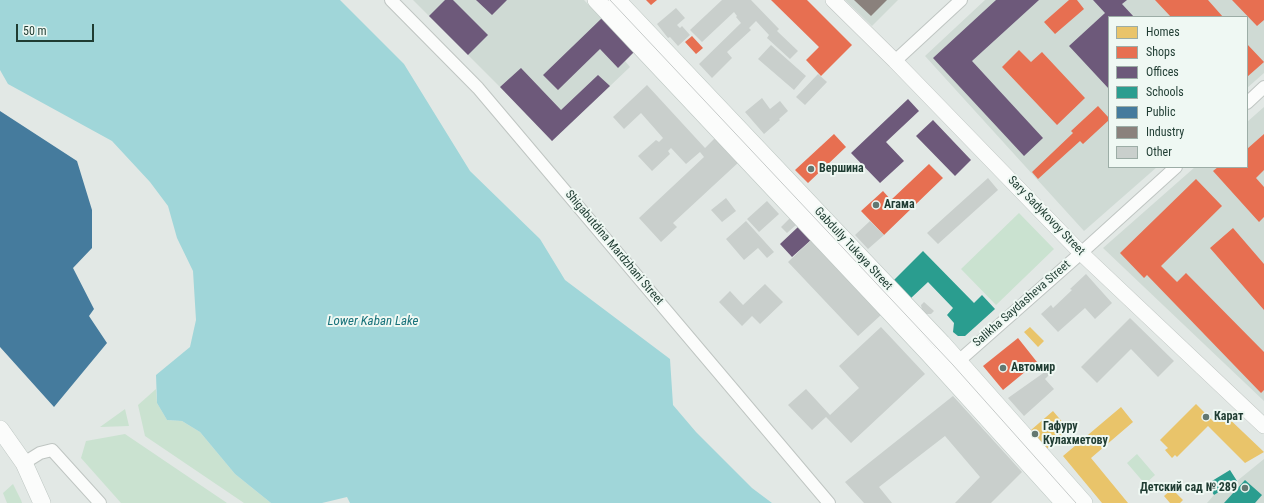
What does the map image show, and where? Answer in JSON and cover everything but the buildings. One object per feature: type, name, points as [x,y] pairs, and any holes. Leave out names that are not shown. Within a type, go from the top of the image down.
[{"type":"main road","name":"Gabdully Tukaya Street","points":[[596,0],[1084,503]]},
{"type":"main road","name":"Gabdully Tukaya Street","points":[[617,0],[937,338],[952,367],[1064,503]]},
{"type":"main road","points":[[0,429],[24,463],[42,503]]},
{"type":"street","name":"Shigabutdina Mardzhani Street","points":[[391,0],[478,88],[829,503]]},
{"type":"street","name":"Sary Sadykovoy Street","points":[[833,0],[895,61],[1081,253],[1264,426]]},
{"type":"street","points":[[895,61],[961,0]]},
{"type":"street","points":[[1248,102],[1264,87]]},
{"type":"street","name":"Salikha Saydasheva Street","points":[[952,367],[1175,168]]},
{"type":"street","points":[[24,463],[40,453],[52,450],[100,503]]},
{"type":"shaded area","points":[[413,0],[584,0],[634,52],[625,61],[630,67],[552,141]]},
{"type":"shaded area","points":[[845,0],[898,0],[872,26]]},
{"type":"shaded area","points":[[985,0],[1264,0],[1264,73],[1248,87],[1248,16],[1108,16],[1108,168],[1156,168],[1084,231],[925,56]]},
{"type":"shaded area","points":[[1264,107],[1264,401],[1103,248],[1194,168],[1248,168],[1248,121]]},
{"type":"shaded area","name":"Детский сад № 289","points":[[1264,459],[1264,503],[1207,503],[1214,495],[1237,481]]},
{"type":"green space","points":[[1019,213],[1054,249],[996,305],[961,269]]},
{"type":"green space","points":[[156,389],[157,403],[167,420],[182,421],[200,432],[235,474],[271,503],[244,503],[145,436],[138,405]]},
{"type":"green space","points":[[125,409],[129,426],[100,427]]},
{"type":"green space","points":[[125,434],[227,503],[121,503],[81,458],[86,441]]},
{"type":"green space","points":[[1137,454],[1155,475],[1145,484],[1127,463]]},
{"type":"green space","points":[[13,484],[22,503],[7,503],[3,493]]},
{"type":"water","name":"Lower Kaban Lake","points":[[0,0],[340,0],[404,64],[470,171],[540,239],[565,280],[670,359],[673,405],[696,432],[752,488],[772,503],[350,503],[347,497],[322,503],[271,503],[235,474],[200,432],[182,421],[167,420],[157,403],[156,375],[190,347],[196,320],[193,271],[177,238],[168,206],[150,182],[112,141],[8,84],[0,70]]},
{"type":"tram line","points":[[610,0],[953,365],[1076,503]]},
{"type":"place","name":"Вершина","points":[[811,169]]},
{"type":"place","name":"Агама","points":[[876,205]]},
{"type":"place","name":"Автомир","points":[[1003,368]]},
{"type":"place","name":"Карат","points":[[1206,417]]},
{"type":"place","name":"Гафуру Кулахметову","points":[[1035,434]]},
{"type":"place","name":"Детский сад № 289","points":[[1245,488]]}]
